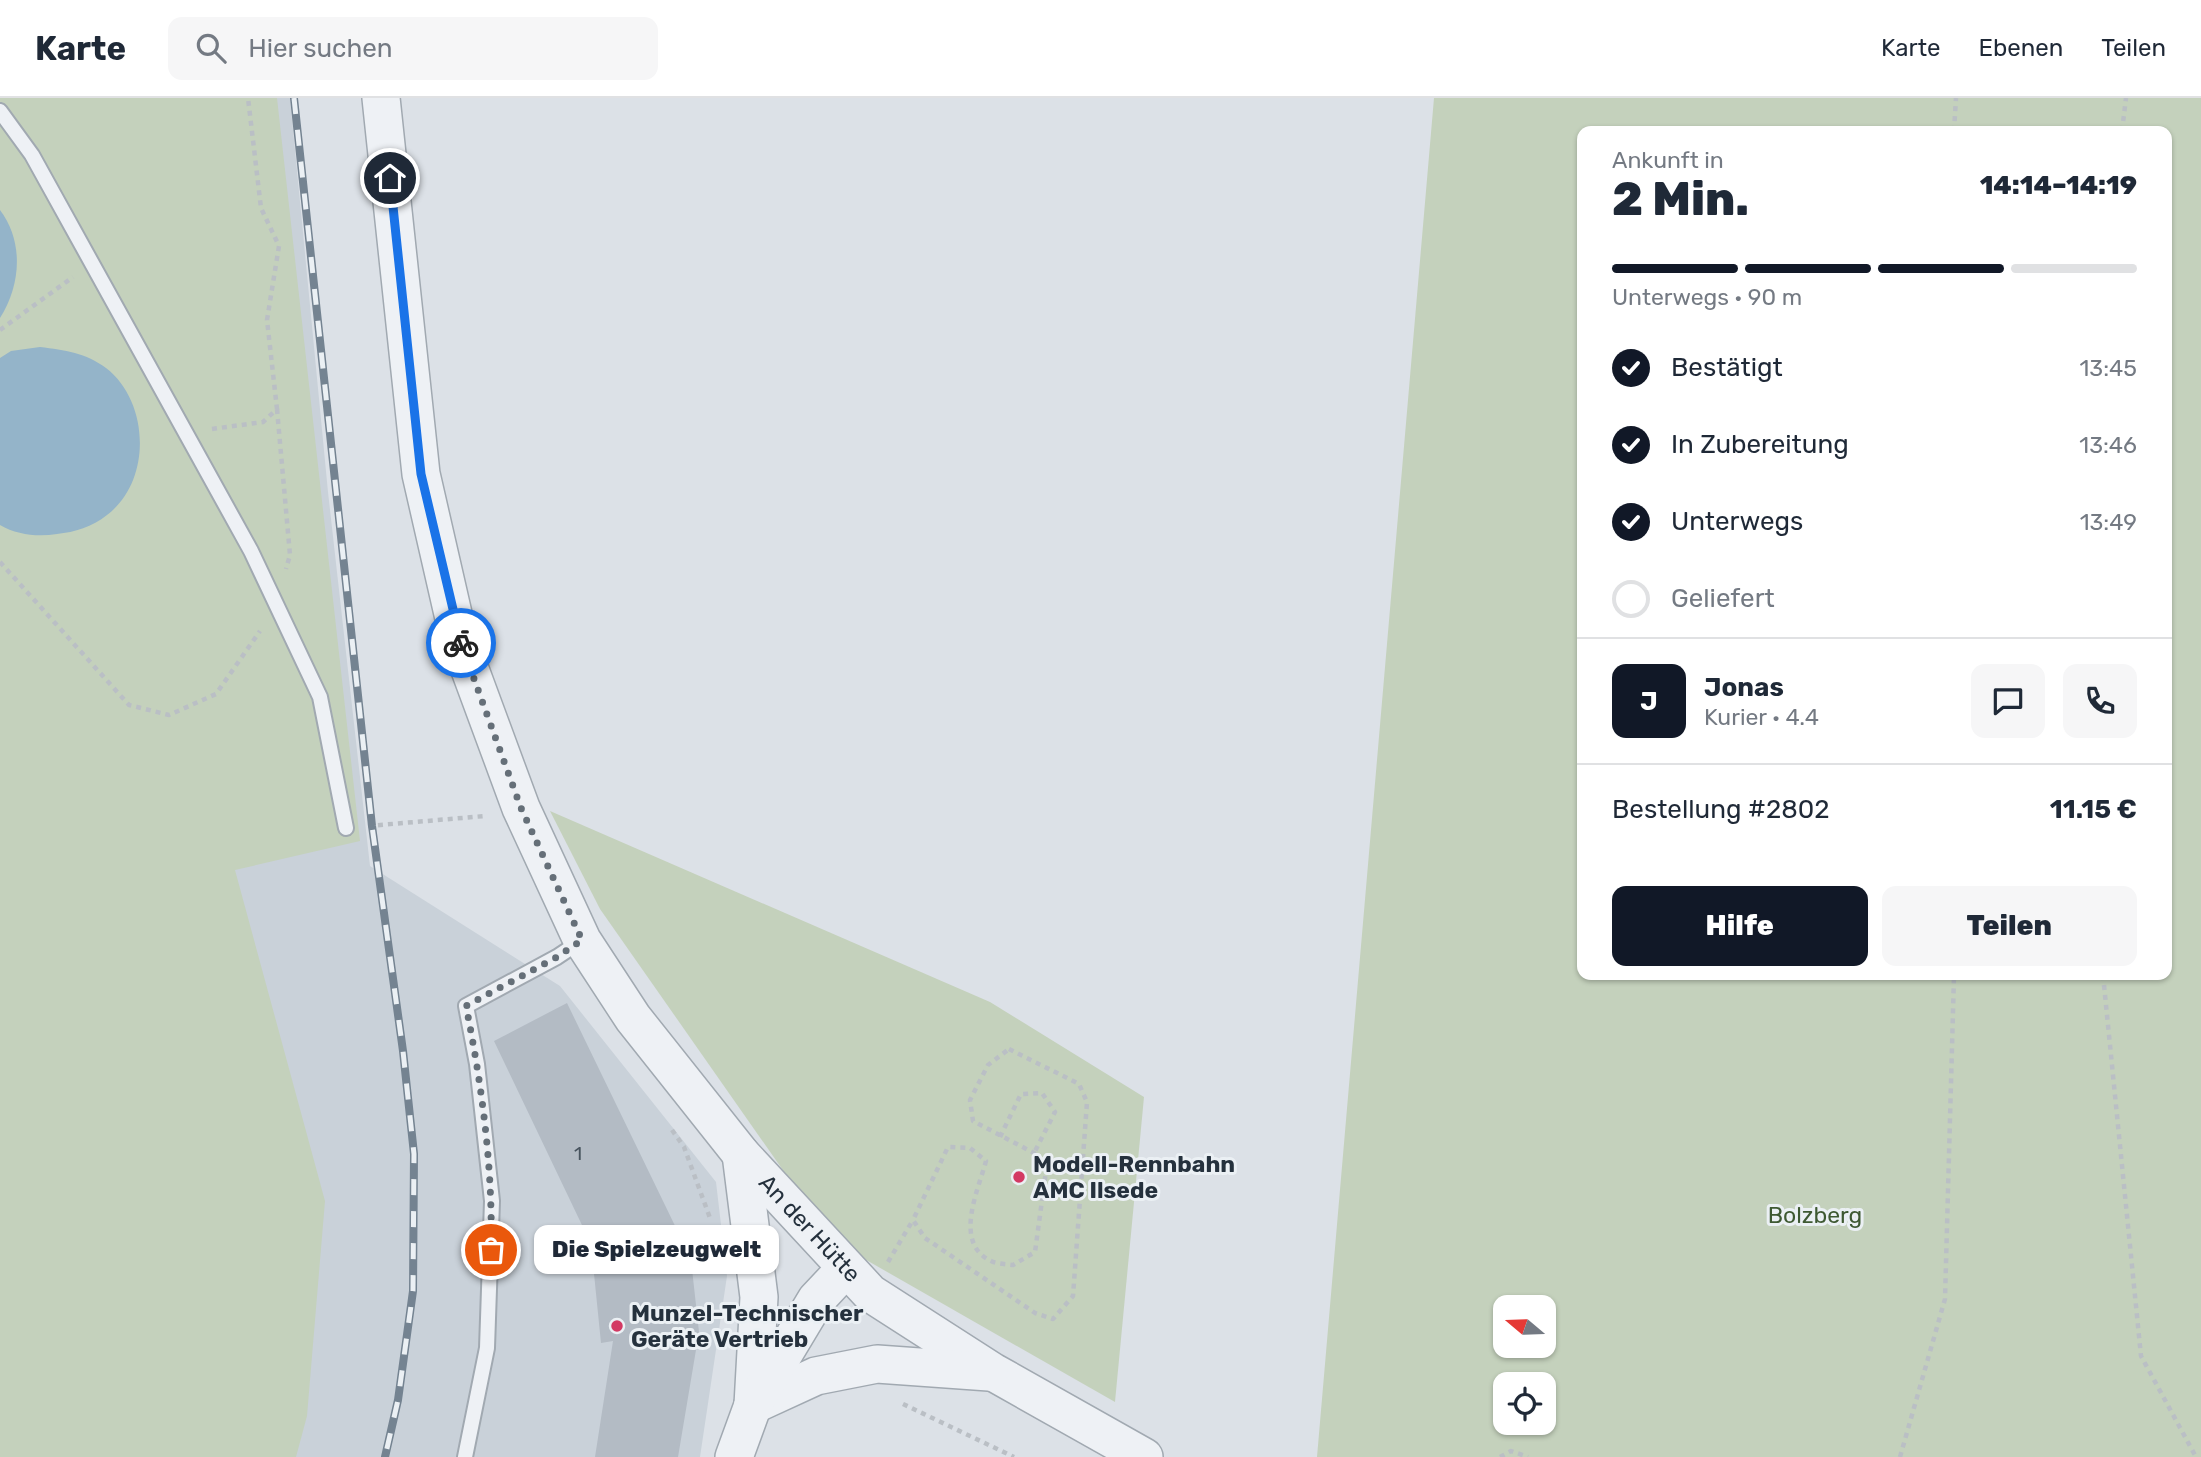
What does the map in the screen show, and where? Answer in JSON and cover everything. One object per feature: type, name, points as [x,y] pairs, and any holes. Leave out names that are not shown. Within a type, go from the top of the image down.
[{"type":"street","name":"An der Hütte","points":[[381,98],[421,474],[459,640],[521,808],[582,940],[633,1018],[741,1154],[858,1280],[993,1372],[1144,1457]]},
{"type":"street","points":[[741,1154],[759,1297],[753,1405]]},
{"type":"street","points":[[734,1457],[753,1405],[816,1300],[858,1280]]},
{"type":"street","points":[[753,1405],[816,1376],[877,1364],[993,1372]]},
{"type":"lane","points":[[0,111],[32,155],[251,551],[320,698],[346,828]]},
{"type":"lane","points":[[464,1457],[487,1349],[492,1201],[477,1064],[466,1006],[557,957],[582,940]]},
{"type":"path","points":[[186,433],[263,422],[277,409],[267,320],[279,246],[261,208],[248,98]]},
{"type":"path","points":[[1954,126],[1956,98]]},
{"type":"path","points":[[2123,126],[2126,98]]},
{"type":"path","points":[[0,330],[92,264]]},
{"type":"path","points":[[0,562],[129,705]]},
{"type":"path","points":[[346,828],[489,816]]},
{"type":"path","points":[[1900,1457],[1945,1299],[1954,980]]},
{"type":"path","points":[[2103,980],[2141,1356],[2196,1457]]},
{"type":"path","points":[[858,1280],[913,1220],[948,1147],[970,1148],[986,1161],[968,1227],[976,1250],[992,1261],[1013,1265],[1035,1252],[1046,1171],[1034,1153],[973,1121],[970,1100],[988,1065],[1009,1049],[1079,1084],[1087,1102],[1073,1296],[1053,1319],[1035,1313],[925,1238],[913,1220]]},
{"type":"path","points":[[1000,1137],[1021,1094],[1042,1093],[1055,1112],[1034,1153]]},
{"type":"path","points":[[893,1399],[1014,1457]]},
{"type":"path","points":[[1500,1457],[1511,1451],[1528,1457]]},
{"type":"shaded area","points":[[0,98],[290,98],[328,492],[370,866],[560,986],[716,1182],[727,1276],[700,1457],[0,1457]]},
{"type":"green space","points":[[0,98],[277,98],[360,841],[235,870],[325,1201],[307,1416],[296,1457],[0,1457]]},
{"type":"green space","name":"Bolzberg","points":[[1434,98],[2201,98],[2201,1457],[1317,1457]]},
{"type":"green space","points":[[550,811],[990,1002],[1144,1097],[1115,1402],[861,1257],[822,1226],[600,909]]},
{"type":"water","points":[[0,210],[13,236],[17,264],[12,292],[0,318]]},
{"type":"water","points":[[40,347],[83,356],[106,368],[121,383],[131,401],[138,420],[140,442],[138,463],[132,482],[122,500],[107,515],[77,530],[42,535],[20,533],[0,525],[0,358],[11,351]]},
{"type":"building","points":[[567,1003],[679,1234],[688,1233],[699,1332],[678,1457],[595,1457],[613,1341],[601,1343],[591,1244],[494,1041]]},
{"type":"railway","points":[[294,98],[372,826],[403,1051],[414,1154],[413,1291],[398,1400],[385,1457]]},
{"type":"way so far","points":[[461,643],[521,808],[582,940],[557,957],[466,1006],[477,1064],[492,1201],[491,1250]]},
{"type":"place","name":"Modell-Rennbahn AMC Ilsede","points":[[1019,1177]]},
{"type":"place","name":"Die Spielzeugwelt","points":[[491,1250]]},
{"type":"place","name":"Munzel-Technischer Geräte Vertrieb","points":[[617,1326]]},
{"type":"route","points":[[390,178],[421,474],[461,643]]}]
